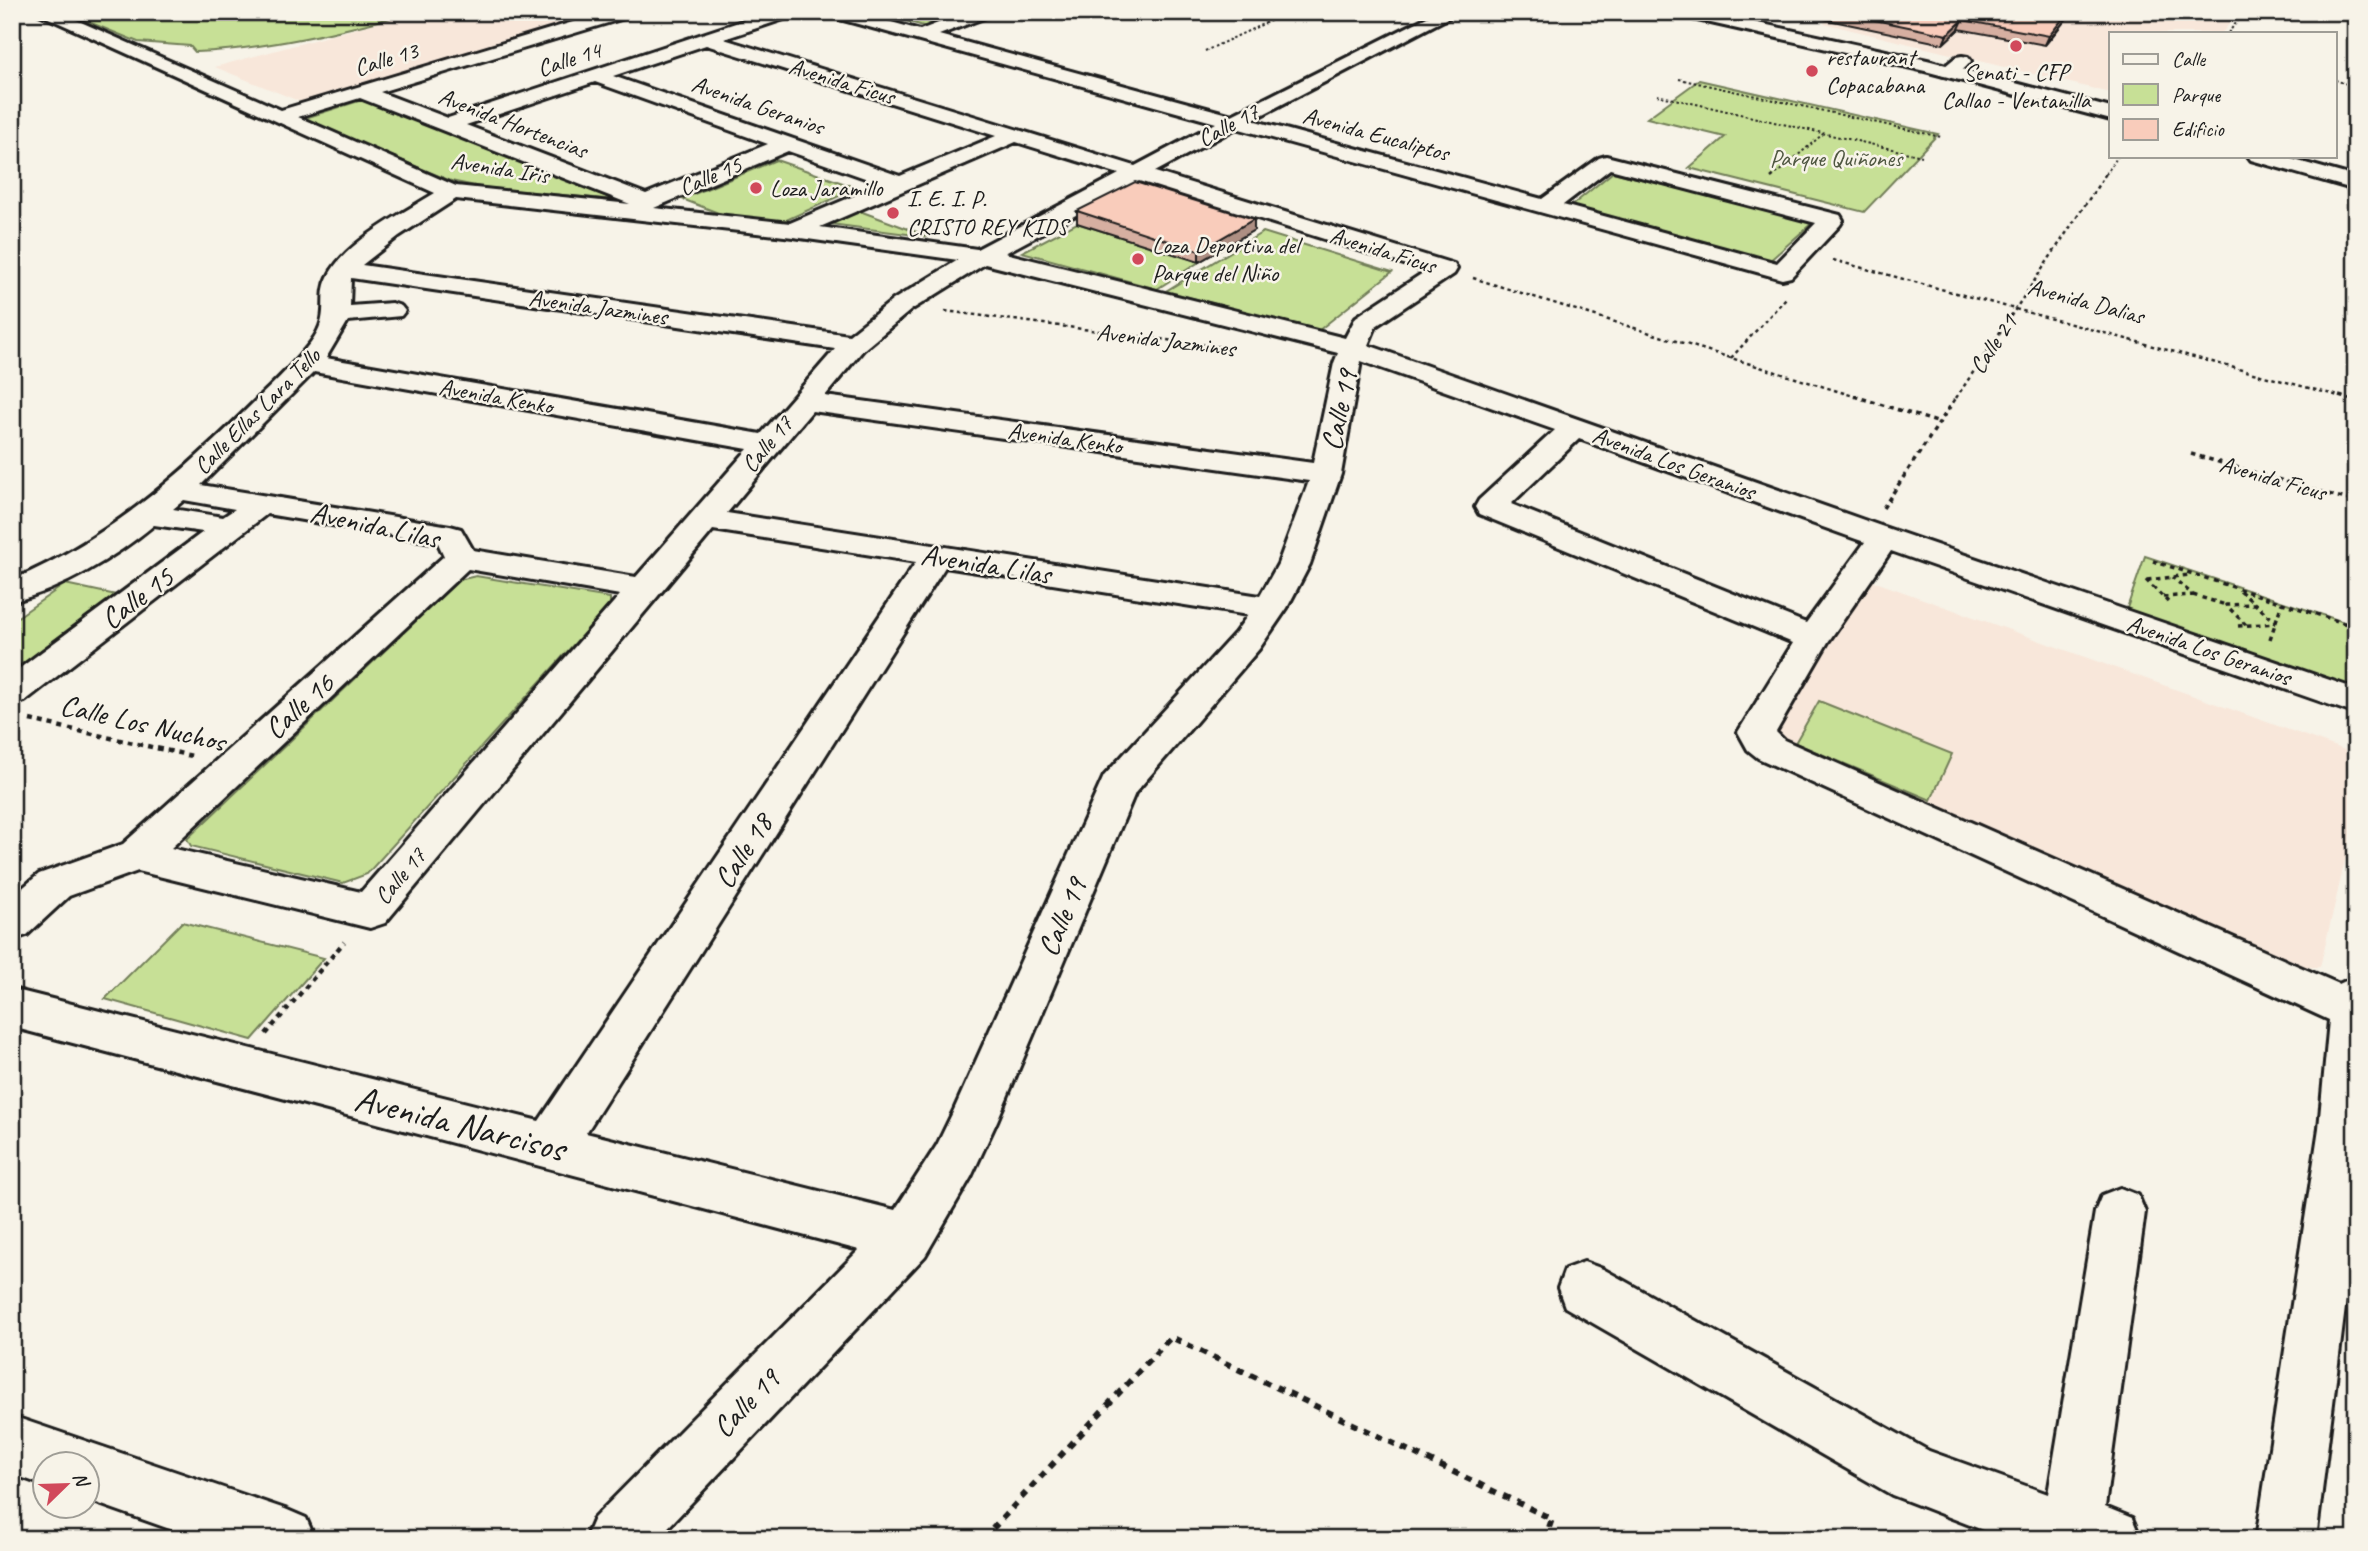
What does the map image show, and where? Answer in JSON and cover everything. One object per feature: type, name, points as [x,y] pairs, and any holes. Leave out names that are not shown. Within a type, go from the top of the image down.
[{"type":"street","name":"Avenida Iris","points":[[43,12],[452,192],[640,207],[982,256]]},
{"type":"street","name":"Calle 13","points":[[281,116],[625,12]]},
{"type":"street","name":"Calle 14","points":[[447,125],[787,12]]},
{"type":"street","name":"Avenida Eucaliptos","points":[[835,12],[1782,272]]},
{"type":"street","points":[[920,36],[983,12]]},
{"type":"street","name":"Calle 17","points":[[370,911],[854,344],[902,305],[982,256],[1233,122],[1451,12]]},
{"type":"street","points":[[1684,12],[2109,100]]},
{"type":"street","points":[[1742,12],[1955,66],[2109,113]]},
{"type":"street","name":"Avenida Ficus","points":[[706,39],[1445,269]]},
{"type":"street","name":"Avenida Geranios","points":[[596,76],[902,184]]},
{"type":"street","name":"Avenida Hortencias","points":[[362,92],[640,207]]},
{"type":"street","points":[[793,230],[1015,135]]},
{"type":"street","name":"Calle 15","points":[[640,207],[788,143]]},
{"type":"street","points":[[2266,158],[2356,184]]},
{"type":"street","points":[[2315,158],[2356,170]]},
{"type":"street","points":[[1546,207],[1606,162],[1832,220],[1782,272]]},
{"type":"street","points":[[343,270],[367,249],[452,192]]},
{"type":"street","name":"Avenida Los Geranios","points":[[982,256],[1354,349],[1875,535],[2356,702]]},
{"type":"street","name":"Calle 19","points":[[615,1539],[907,1238],[954,1161],[973,1122],[1118,786],[1223,670],[1270,608],[1294,564],[1326,474],[1348,363],[1365,322],[1445,269]]},
{"type":"street","name":"Calle Ellas Lara Tello","points":[[12,592],[86,558],[118,539],[179,490],[308,363],[327,340],[337,314],[338,280],[343,270]]},
{"type":"street","name":"Avenida Jazmines","points":[[343,270],[854,344]]},
{"type":"street","points":[[337,314],[392,311]]},
{"type":"street","name":"Avenida Kenko","points":[[308,363],[768,444]]},
{"type":"street","points":[[270,401],[304,405]]},
{"type":"street","name":"Avenida Kenko","points":[[804,401],[1326,474]]},
{"type":"street","points":[[1575,427],[1490,508],[1813,638]]},
{"type":"street","name":"Avenida Lilas","points":[[179,490],[450,536],[461,558],[643,589]]},
{"type":"street","name":"Calle 15","points":[[19,705],[262,503]]},
{"type":"street","points":[[148,515],[212,524]]},
{"type":"street","name":"Avenida Lilas","points":[[703,519],[1270,608]]},
{"type":"street","points":[[1875,535],[1757,732],[1761,741],[1771,750],[2353,1028],[2343,1128],[2286,1539]]},
{"type":"street","name":"Calle 18","points":[[550,1146],[936,556]]},
{"type":"street","name":"Calle 16","points":[[12,923],[54,885],[137,855],[461,558]]},
{"type":"street","points":[[137,855],[370,911]]},
{"type":"street","name":"Avenida Narcisos","points":[[12,1008],[907,1238]]},
{"type":"street","points":[[1584,1288],[1913,1474],[2038,1521],[2091,1534],[2120,1212]]},
{"type":"street","points":[[12,1445],[32,1452]]},
{"type":"street","points":[[102,1476],[285,1539]]},
{"type":"path","points":[[1264,12],[1281,16]]},
{"type":"path","points":[[1205,51],[1289,12]]},
{"type":"path","points":[[2229,32],[2245,12]]},
{"type":"path","points":[[2338,13],[2356,18]]},
{"type":"path","points":[[1679,79],[1941,137]]},
{"type":"path","points":[[2336,80],[2356,87]]},
{"type":"path","points":[[1657,95],[1922,156]]},
{"type":"path","points":[[1766,182],[1824,133]]},
{"type":"path","name":"Calle 21","points":[[1875,535],[1940,423],[2117,158]]},
{"type":"path","name":"Avenida Dalias","points":[[1802,252],[2356,401]]},
{"type":"path","name":"Avenida Ficus","points":[[1445,269],[1940,423]]},
{"type":"path","points":[[1731,358],[1794,290],[1782,272]]},
{"type":"path","name":"Avenida Jazmines","points":[[902,305],[1230,349]]},
{"type":"path","name":"Avenida Ficus","points":[[2191,454],[2356,502]]},
{"type":"path","points":[[2153,561],[2356,627]]},
{"type":"path","points":[[2146,580],[2195,575]]},
{"type":"path","points":[[2172,578],[2193,595]]},
{"type":"path","points":[[2237,588],[2276,622]]},
{"type":"path","points":[[2164,597],[2193,595],[2226,605],[2255,604]]},
{"type":"path","points":[[2269,642],[2282,603]]},
{"type":"path","points":[[2226,605],[2246,625]]},
{"type":"path","name":"Calle Los Nuchos","points":[[19,705],[234,765]]},
{"type":"path","name":"Calle 17","points":[[238,1066],[370,911]]},
{"type":"path","points":[[983,1539],[1171,1338],[1552,1518],[1545,1539]]},
{"type":"shaded area","points":[[416,12],[612,12],[306,104],[215,67]]},
{"type":"shaded area","name":"Senati - CFP Callao - Ventanilla","points":[[1838,12],[2239,12],[2223,32],[2109,32],[2109,93],[1823,23]]},
{"type":"shaded area","points":[[1870,580],[2356,754],[2356,814],[2320,967],[2289,968],[1782,743],[1769,725]]},
{"type":"green space","points":[[64,12],[413,12],[305,38],[195,52],[190,46],[138,42]]},
{"type":"green space","points":[[876,12],[972,12],[930,28]]},
{"type":"green space","name":"Parque Quiñones","points":[[1699,80],[1938,134],[1864,212],[1689,168],[1725,137],[1647,118]]},
{"type":"green space","points":[[365,99],[615,200],[480,187],[451,181],[302,119]]},
{"type":"green space","points":[[776,160],[857,188],[782,222],[721,214],[682,199]]},
{"type":"green space","points":[[1613,172],[1813,222],[1765,265],[1565,211]]},
{"type":"green space","points":[[857,210],[930,237],[830,224]]},
{"type":"green space","name":"Loza Deportiva del Parque del Niño","points":[[1077,223],[1199,262],[1157,289],[1022,252]]},
{"type":"green space","points":[[1263,232],[1392,272],[1318,331],[1166,291]]},
{"type":"green space","points":[[2145,556],[2356,626],[2356,690],[2125,614]]},
{"type":"green space","points":[[476,576],[610,598],[610,604],[367,874],[343,883],[191,846],[187,839],[459,580]]},
{"type":"green space","points":[[65,584],[121,596],[12,677],[12,621]]},
{"type":"green space","points":[[1819,701],[1952,754],[1931,800],[1795,743]]},
{"type":"green space","points":[[182,922],[324,958],[252,1040],[105,999]]},
{"type":"building","points":[[1836,12],[2068,12],[2049,36],[1963,20],[1947,35]]},
{"type":"building","points":[[1135,182],[1254,219],[1199,251],[1077,211]]},
{"type":"place","name":"Senati - CFP Callao - Ventanilla","points":[[2016,46]]},
{"type":"place","name":"restaurant Copacabana","points":[[1812,71]]},
{"type":"place","name":"Loza Jaramillo","points":[[756,188]]},
{"type":"place","name":"I. E. I. P. CRISTO REY KIDS","points":[[893,213]]},
{"type":"place","name":"Loza Deportiva del Parque del Niño","points":[[1138,259]]}]
